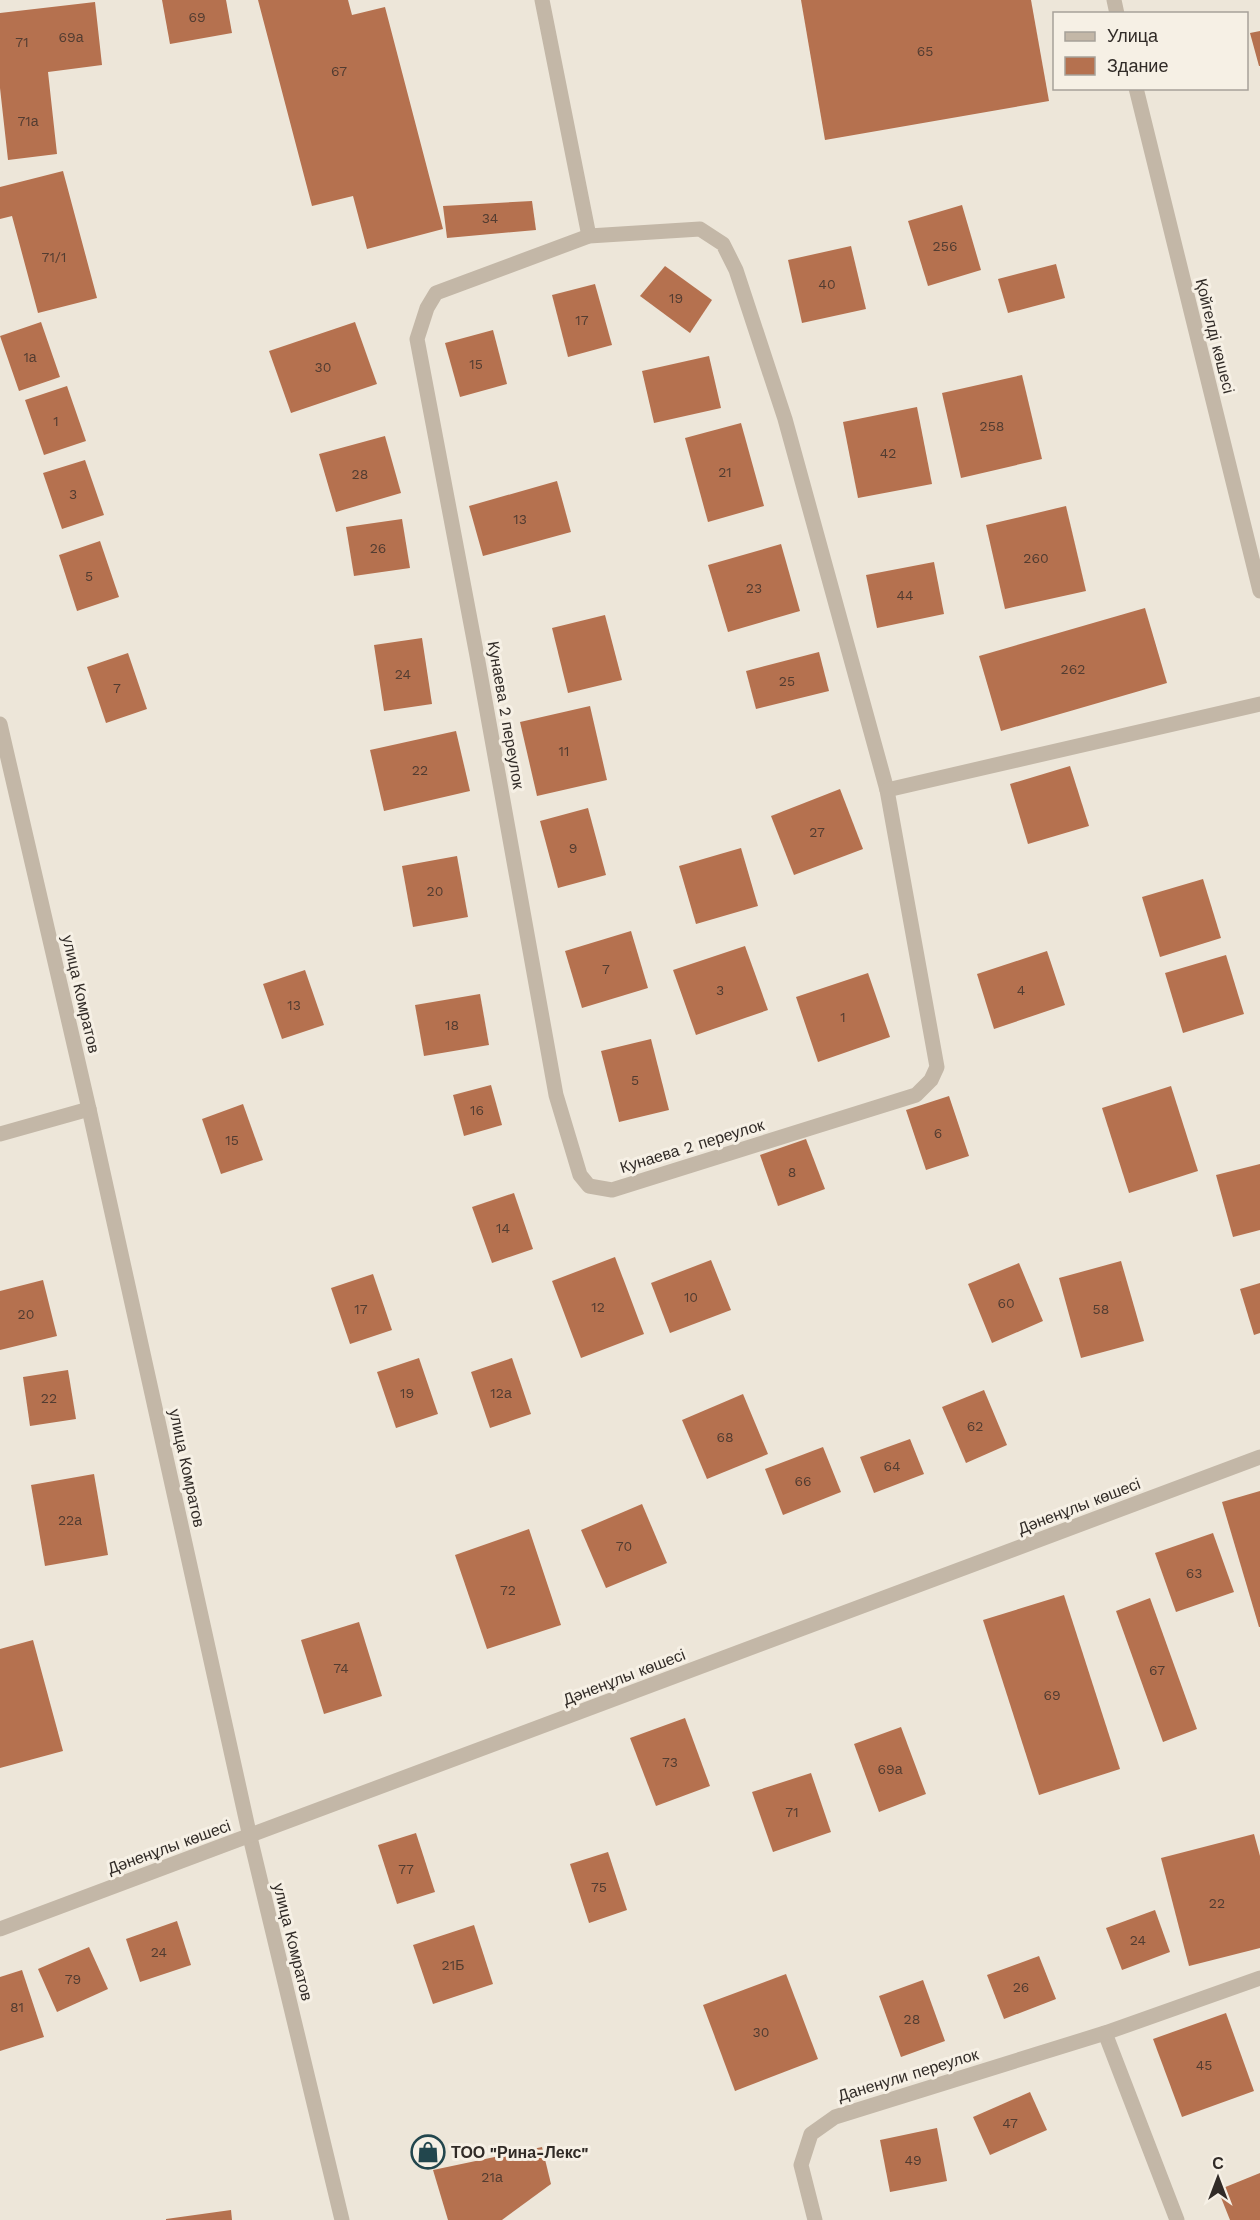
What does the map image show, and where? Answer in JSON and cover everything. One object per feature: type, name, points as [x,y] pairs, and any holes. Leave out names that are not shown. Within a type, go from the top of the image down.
[{"type":"street","points":[[542,0],[589,236]]},
{"type":"street","name":"Қойгелді көшесі","points":[[1136,90],[1260,591]]},
{"type":"street","name":"Кунаева 2 переулок","points":[[700,229],[723,244],[736,270],[785,419],[887,790],[937,1067],[931,1080],[916,1095],[623,1187],[612,1190],[589,1186],[580,1175],[556,1095],[417,339],[427,308],[436,293],[589,236],[700,229]]},
{"type":"street","points":[[887,790],[1260,704]]},
{"type":"street","name":"улица Комратов","points":[[0,724],[89,1109],[250,1837],[342,2220]]},
{"type":"street","points":[[0,1134],[89,1109]]},
{"type":"street","name":"Дәненұлы көшесі","points":[[0,1929],[1260,1457]]},
{"type":"street","name":"Даненули переулок","points":[[815,2220],[801,2165],[811,2134],[835,2117],[1106,2033],[1260,1978]]},
{"type":"street","points":[[1106,2033],[1177,2220]]},
{"type":"building","points":[[162,0],[226,0],[232,33],[170,44]]},
{"type":"building","points":[[258,0],[348,0],[352,15],[385,7],[443,229],[367,249],[353,196],[312,206]]},
{"type":"building","points":[[801,0],[1031,0],[1049,101],[825,140]]},
{"type":"building","points":[[95,2],[102,65],[48,72],[57,154],[8,160],[0,88],[0,13]]},
{"type":"building","points":[[1260,31],[1260,66],[1259,66],[1250,33]]},
{"type":"building","points":[[63,171],[97,298],[38,313],[12,216],[0,219],[0,187]]},
{"type":"building","points":[[532,201],[536,230],[447,238],[443,206]]},
{"type":"building","points":[[962,205],[981,270],[928,286],[908,221]]},
{"type":"building","points":[[851,246],[866,309],[802,323],[788,260]]},
{"type":"building","points":[[1056,264],[1065,298],[1008,313],[998,279]]},
{"type":"building","points":[[665,266],[712,300],[690,333],[640,296]]},
{"type":"building","points":[[595,284],[612,345],[568,357],[552,295]]},
{"type":"building","points":[[41,322],[60,377],[19,391],[0,336]]},
{"type":"building","points":[[355,322],[377,384],[291,413],[269,351]]},
{"type":"building","points":[[493,330],[507,384],[460,397],[445,343]]},
{"type":"building","points":[[709,356],[721,408],[654,423],[642,371]]},
{"type":"building","points":[[1022,375],[1042,459],[961,478],[942,393]]},
{"type":"building","points":[[67,386],[86,441],[44,455],[25,400]]},
{"type":"building","points":[[917,407],[932,484],[858,498],[843,422]]},
{"type":"building","points":[[741,423],[764,506],[708,522],[685,438]]},
{"type":"building","points":[[385,436],[401,493],[336,512],[319,454]]},
{"type":"building","points":[[85,460],[104,515],[62,529],[43,473]]},
{"type":"building","points":[[557,481],[571,532],[483,556],[469,506]]},
{"type":"building","points":[[1066,506],[1086,591],[1005,609],[986,525]]},
{"type":"building","points":[[402,519],[410,568],[354,576],[346,527]]},
{"type":"building","points":[[100,541],[119,597],[77,611],[59,555]]},
{"type":"building","points":[[781,544],[800,611],[728,632],[708,565]]},
{"type":"building","points":[[934,562],[944,614],[877,628],[866,575]]},
{"type":"building","points":[[1145,608],[1167,683],[1001,731],[979,656]]},
{"type":"building","points":[[605,615],[622,680],[568,693],[552,628]]},
{"type":"building","points":[[422,638],[432,704],[384,711],[374,645]]},
{"type":"building","points":[[819,652],[829,691],[756,709],[746,671]]},
{"type":"building","points":[[128,653],[147,709],[106,723],[87,667]]},
{"type":"building","points":[[590,706],[607,780],[537,796],[520,722]]},
{"type":"building","points":[[456,731],[470,791],[384,811],[370,750]]},
{"type":"building","points":[[1070,766],[1089,826],[1028,844],[1010,784]]},
{"type":"building","points":[[840,789],[863,849],[794,875],[771,816]]},
{"type":"building","points":[[588,808],[606,875],[558,888],[540,821]]},
{"type":"building","points":[[741,848],[758,906],[696,924],[679,866]]},
{"type":"building","points":[[457,856],[468,917],[413,927],[402,866]]},
{"type":"building","points":[[1203,879],[1221,938],[1160,957],[1142,897]]},
{"type":"building","points":[[631,931],[648,988],[582,1008],[565,951]]},
{"type":"building","points":[[745,946],[768,1010],[696,1035],[673,970]]},
{"type":"building","points":[[1047,951],[1065,1005],[994,1029],[977,974]]},
{"type":"building","points":[[1226,955],[1244,1014],[1183,1033],[1165,973]]},
{"type":"building","points":[[305,970],[324,1025],[282,1039],[263,984]]},
{"type":"building","points":[[868,973],[890,1037],[818,1062],[796,997]]},
{"type":"building","points":[[480,994],[489,1045],[424,1056],[415,1005]]},
{"type":"building","points":[[651,1039],[669,1110],[619,1122],[601,1051]]},
{"type":"building","points":[[491,1085],[502,1125],[464,1136],[453,1095]]},
{"type":"building","points":[[1171,1086],[1198,1171],[1129,1193],[1102,1108]]},
{"type":"building","points":[[949,1096],[969,1156],[926,1170],[906,1110]]},
{"type":"building","points":[[243,1104],[263,1160],[221,1174],[202,1119]]},
{"type":"building","points":[[806,1139],[825,1189],[778,1206],[760,1155]]},
{"type":"building","points":[[1260,1164],[1260,1230],[1233,1237],[1216,1175]]},
{"type":"building","points":[[514,1193],[533,1249],[492,1263],[472,1207]]},
{"type":"building","points":[[615,1257],[644,1334],[581,1358],[552,1281]]},
{"type":"building","points":[[711,1260],[731,1310],[670,1333],[651,1283]]},
{"type":"building","points":[[1121,1261],[1144,1341],[1081,1358],[1059,1278]]},
{"type":"building","points":[[1019,1263],[1043,1321],[992,1343],[968,1284]]},
{"type":"building","points":[[373,1274],[392,1330],[350,1344],[331,1288]]},
{"type":"building","points":[[43,1280],[57,1336],[0,1350],[0,1291]]},
{"type":"building","points":[[1260,1283],[1260,1333],[1254,1335],[1240,1289]]},
{"type":"building","points":[[419,1358],[438,1414],[396,1428],[377,1372]]},
{"type":"building","points":[[512,1358],[531,1414],[490,1428],[471,1372]]},
{"type":"building","points":[[68,1370],[76,1419],[30,1426],[23,1377]]},
{"type":"building","points":[[984,1390],[1007,1445],[966,1463],[942,1407]]},
{"type":"building","points":[[743,1394],[768,1454],[707,1479],[682,1420]]},
{"type":"building","points":[[910,1439],[924,1474],[874,1493],[860,1457]]},
{"type":"building","points":[[823,1447],[841,1492],[783,1515],[765,1469]]},
{"type":"building","points":[[94,1474],[108,1555],[45,1566],[31,1485]]},
{"type":"building","points":[[1260,1491],[1260,1627],[1259,1627],[1222,1502]]},
{"type":"building","points":[[642,1504],[667,1563],[606,1588],[581,1530]]},
{"type":"building","points":[[529,1529],[561,1625],[487,1649],[455,1555]]},
{"type":"building","points":[[1213,1533],[1234,1592],[1176,1612],[1155,1553]]},
{"type":"building","points":[[1064,1595],[1120,1769],[1039,1795],[983,1620]]},
{"type":"building","points":[[1150,1598],[1197,1729],[1163,1742],[1116,1611]]},
{"type":"building","points":[[359,1622],[382,1696],[324,1714],[301,1640]]},
{"type":"building","points":[[33,1640],[63,1751],[0,1768],[0,1649]]},
{"type":"building","points":[[685,1718],[710,1786],[656,1806],[630,1738]]},
{"type":"building","points":[[901,1727],[926,1794],[879,1812],[854,1744]]},
{"type":"building","points":[[811,1773],[831,1832],[773,1852],[752,1792]]},
{"type":"building","points":[[416,1833],[435,1892],[397,1904],[378,1845]]},
{"type":"building","points":[[1254,1834],[1260,1856],[1260,1948],[1189,1966],[1161,1858]]},
{"type":"building","points":[[608,1852],[627,1910],[589,1923],[570,1864]]},
{"type":"building","points":[[1155,1910],[1170,1952],[1122,1970],[1106,1928]]},
{"type":"building","points":[[177,1921],[191,1965],[140,1982],[126,1939]]},
{"type":"building","points":[[474,1925],[493,1984],[433,2004],[413,1945]]},
{"type":"building","points":[[89,1947],[108,1989],[57,2012],[38,1969]]},
{"type":"building","points":[[1039,1956],[1056,1999],[1004,2019],[987,1975]]},
{"type":"building","points":[[22,1970],[44,2037],[0,2051],[0,1977]]},
{"type":"building","points":[[786,1974],[818,2059],[735,2091],[703,2005]]},
{"type":"building","points":[[923,1980],[945,2041],[901,2057],[879,1996]]},
{"type":"building","points":[[1226,2013],[1254,2091],[1182,2117],[1153,2039]]},
{"type":"building","points":[[1030,2092],[1047,2130],[990,2155],[973,2117]]},
{"type":"building","points":[[937,2128],[947,2181],[890,2192],[880,2140]]},
{"type":"building","points":[[542,2147],[551,2184],[502,2220],[448,2220],[433,2170]]},
{"type":"building","points":[[1260,2173],[1260,2220],[1230,2220],[1218,2190]]},
{"type":"building","points":[[231,2210],[232,2220],[166,2220],[166,2219]]},
{"type":"place","name":"ТОО \"Рина-Лекс\"","points":[[428,2152]]}]
